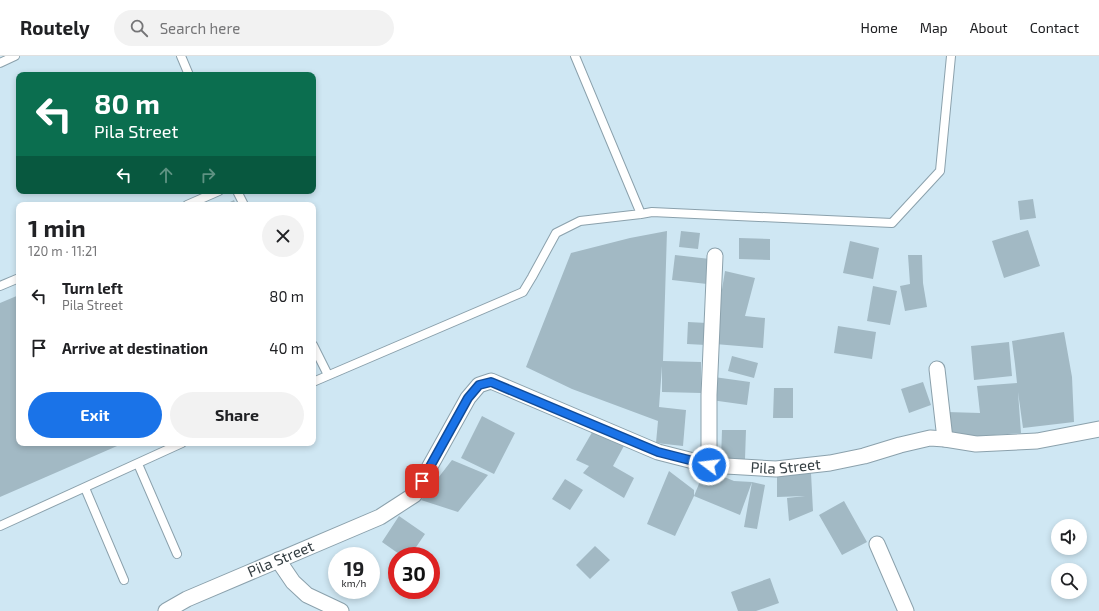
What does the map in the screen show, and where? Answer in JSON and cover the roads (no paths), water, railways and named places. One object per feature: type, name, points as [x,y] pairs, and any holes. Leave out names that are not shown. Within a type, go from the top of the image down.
[{"type":"street","points":[[709,465],[709,395],[715,256]]},
{"type":"street","points":[[937,369],[945,439]]},
{"type":"street","name":"Pila Street","points":[[166,611],[187,599],[380,517],[414,495],[468,398],[479,385],[491,382],[658,452],[709,465],[776,468],[830,463],[864,456],[930,438],[976,444],[1037,442],[1099,429]]},
{"type":"street","points":[[877,544],[906,611]]},
{"type":"street","points":[[278,560],[293,582],[307,595],[341,611]]},
{"type":"lane","points":[[0,63],[15,56]]},
{"type":"lane","points":[[181,56],[188,72]]},
{"type":"lane","points":[[575,56],[641,214]]},
{"type":"lane","points":[[316,381],[523,292],[556,233],[580,221],[652,212],[892,223],[940,171],[951,56]]},
{"type":"lane","points":[[194,202],[212,194]]},
{"type":"lane","points":[[0,286],[16,279]]},
{"type":"lane","points":[[316,351],[328,375]]},
{"type":"lane","points":[[0,526],[176,446]]},
{"type":"lane","points":[[138,464],[176,554]]},
{"type":"lane","points":[[85,488],[124,580]]}]
